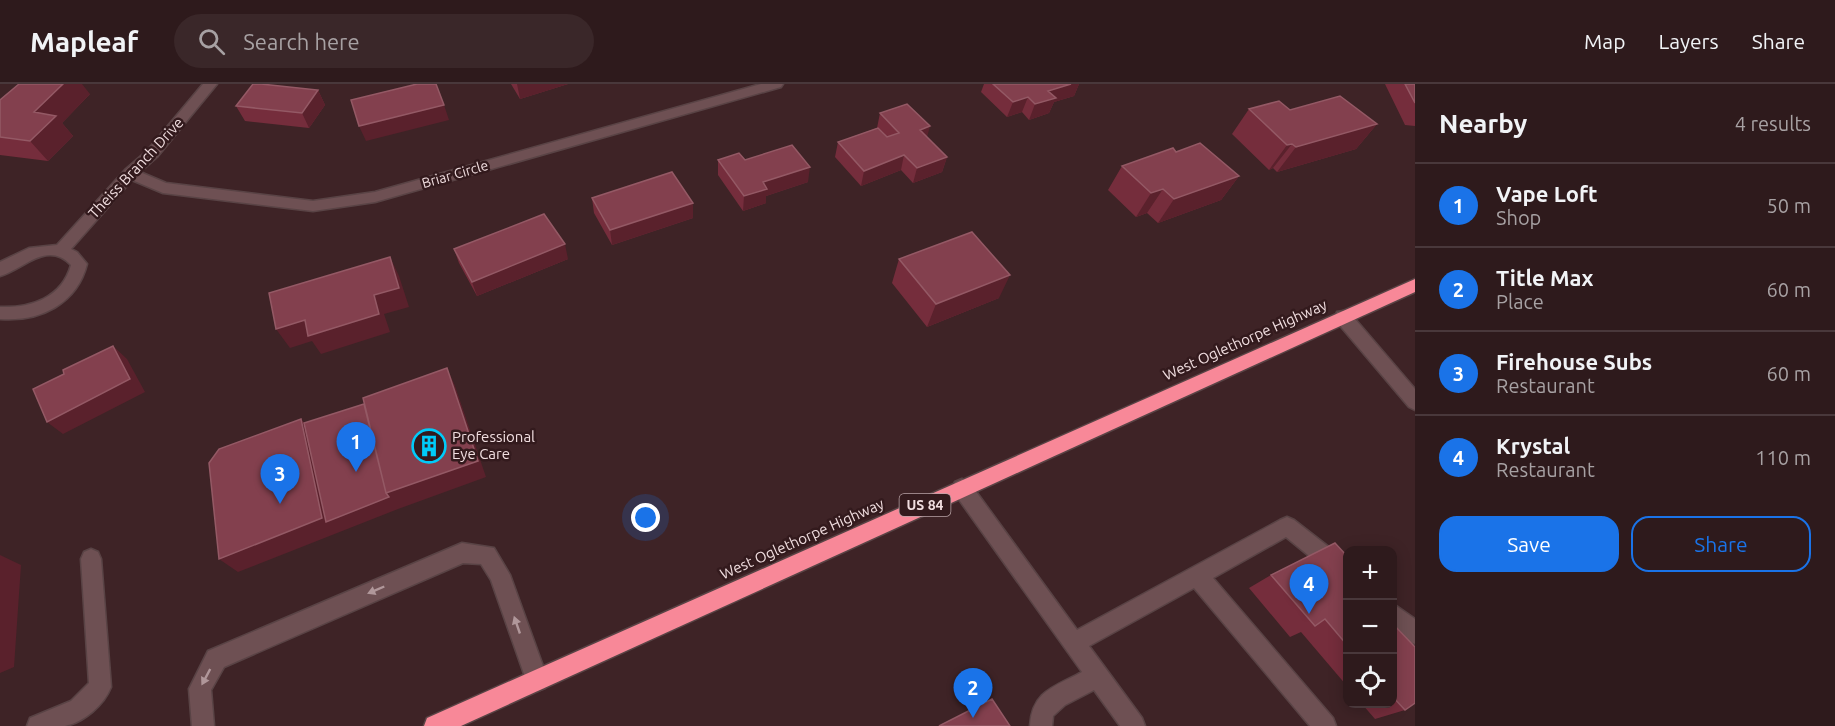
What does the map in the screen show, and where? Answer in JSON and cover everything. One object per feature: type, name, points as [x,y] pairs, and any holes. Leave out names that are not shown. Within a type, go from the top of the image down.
[{"type":"highway","name":"West Oglethorpe Highway","points":[[435,726],[1415,285]]},
{"type":"street","name":"Theiss Branch Drive","points":[[61,250],[130,173],[152,153],[210,84]]},
{"type":"street","name":"Briar Circle","points":[[130,173],[163,188],[313,206],[375,197],[776,84]]},
{"type":"street","points":[[0,270],[27,254],[45,250],[61,250],[73,255],[79,264],[78,276],[70,288],[55,300],[38,309],[18,314],[0,313]]},
{"type":"street","points":[[1343,317],[1415,402]]},
{"type":"street","points":[[963,488],[1134,726]]},
{"type":"street","points":[[1074,643],[1287,526],[1343,572]]},
{"type":"street","points":[[203,726],[200,688],[216,659],[462,553],[487,555],[500,574],[537,680]]},
{"type":"street","points":[[38,726],[80,709],[100,687],[92,559]]},
{"type":"street","points":[[1196,574],[1325,726]]},
{"type":"street","points":[[1397,617],[1415,633]]},
{"type":"street","points":[[1041,726],[1042,711],[1057,697],[1098,676]]},
{"type":"building","points":[[19,84],[63,84],[34,112],[56,116],[30,141],[0,137],[0,100]]},
{"type":"building","points":[[253,84],[318,90],[302,113],[236,106]]},
{"type":"building","points":[[417,84],[436,84],[444,105],[359,126],[351,100]]},
{"type":"building","points":[[993,84],[1071,84],[1048,91],[1056,98],[1035,104],[1028,97],[1013,102]]},
{"type":"building","points":[[1405,84],[1415,84],[1415,103]]},
{"type":"building","points":[[1340,96],[1377,124],[1296,147],[1292,144],[1287,145],[1249,109],[1279,101],[1290,110]]},
{"type":"building","points":[[907,104],[930,126],[920,130],[947,157],[917,168],[904,155],[864,171],[838,142],[878,128],[887,137],[899,133],[880,113]]},
{"type":"building","points":[[1200,143],[1239,176],[1174,199],[1163,189],[1151,193],[1122,166],[1173,148],[1176,152]]},
{"type":"building","points":[[792,145],[810,167],[763,182],[767,189],[744,196],[718,160],[739,153],[745,160]]},
{"type":"building","points":[[672,172],[693,203],[610,230],[592,198]]},
{"type":"building","points":[[544,214],[565,244],[472,282],[454,249]]},
{"type":"building","points":[[972,232],[1010,275],[936,304],[899,259]]},
{"type":"building","points":[[390,257],[399,288],[374,295],[379,314],[308,336],[305,320],[276,329],[269,293]]},
{"type":"building","points":[[113,346],[130,379],[47,422],[33,389],[64,374],[63,370]]},
{"type":"building","name":"Professional Eye Care","points":[[447,368],[478,461],[386,493],[363,398]]},
{"type":"building","points":[[364,404],[386,493],[389,497],[326,522],[304,423]]},
{"type":"building","points":[[301,419],[322,518],[219,559],[209,463],[219,449]]},
{"type":"building","points":[[1335,543],[1343,552],[1343,640],[1325,619],[1315,626],[1271,575]]},
{"type":"building","points":[[1397,628],[1415,647],[1415,703],[1405,710],[1397,701]]},
{"type":"building","points":[[992,699],[1010,726],[939,726]]},
{"type":"place","name":"Professional Eye Care","points":[[429,446]]},
{"type":"place","name":"Vape Loft","points":[[356,472]]},
{"type":"place","name":"Firehouse Subs","points":[[280,504]]},
{"type":"place","name":"Krystal","points":[[1309,614]]},
{"type":"place","name":"Title Max","points":[[973,718]]}]
